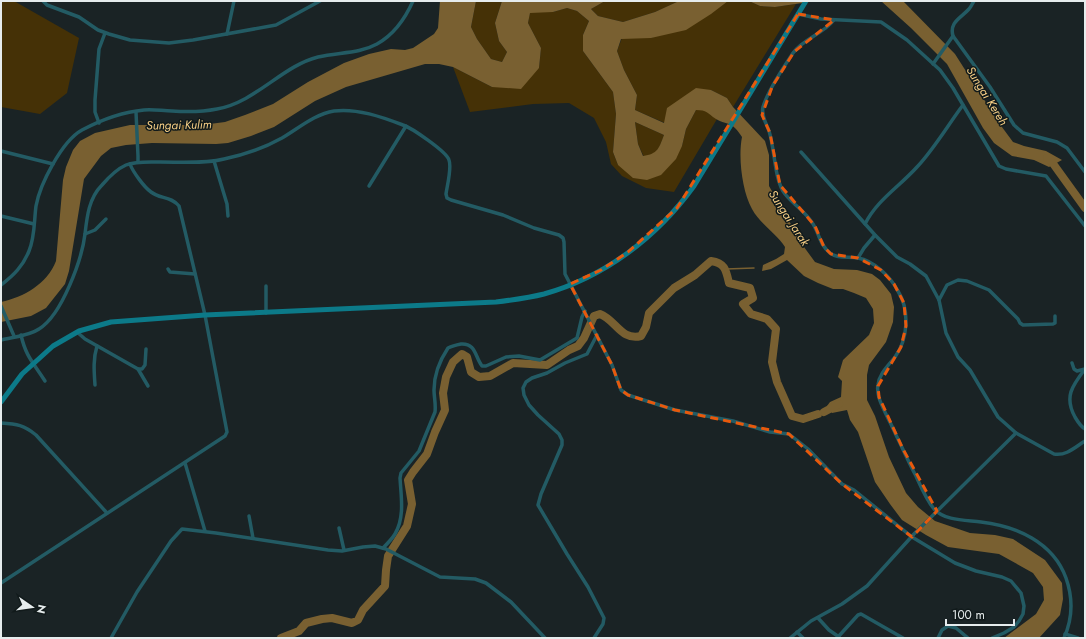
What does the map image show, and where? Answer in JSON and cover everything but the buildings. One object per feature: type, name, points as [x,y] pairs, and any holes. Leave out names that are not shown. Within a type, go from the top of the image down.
[{"type":"street","points":[[44,1],[47,5],[79,17],[105,33],[130,40],[169,43],[276,25],[320,1]]},
{"type":"street","points":[[227,34],[234,1]]},
{"type":"street","points":[[1,285],[14,275],[23,264],[30,249],[36,205],[47,174],[67,142],[80,131],[118,115],[146,110],[197,111],[218,109],[239,101],[272,82],[289,70],[306,62],[319,57],[360,51],[376,44],[391,35],[399,26],[408,13],[413,1]]},
{"type":"street","points":[[1,402],[22,374],[53,346],[77,332],[111,322],[205,315],[496,302],[543,294],[601,270],[652,234],[690,192],[806,1]]},
{"type":"street","points":[[974,1],[969,9],[957,18],[952,30],[953,36],[990,86],[1014,125],[1023,133],[1057,142],[1067,148],[1085,172]]},
{"type":"street","points":[[799,13],[808,17],[834,20],[881,22],[907,40],[934,62],[940,70],[953,88],[999,166],[1006,169],[1046,176],[1085,226]]},
{"type":"street","points":[[834,20],[823,32],[804,41],[794,52],[772,87],[762,108],[762,115],[770,133],[780,185],[785,194],[810,219],[815,226],[824,247],[831,254],[858,258],[871,264],[888,276],[899,292],[904,304],[906,315],[904,336],[901,347],[880,376],[878,386],[879,396],[925,495],[936,511],[945,516],[961,520],[997,524],[1015,529],[1046,548],[1056,559],[1064,573],[1071,594],[1072,610],[1065,636],[1078,638]]},
{"type":"street","points":[[98,123],[95,112],[95,100],[99,49],[105,33]]},
{"type":"street","points":[[934,62],[953,36]]},
{"type":"street","points":[[865,224],[871,212],[918,166],[963,105]]},
{"type":"street","points":[[1,340],[34,332],[41,328],[50,319],[62,302],[75,275],[82,252],[87,216],[91,202],[101,186],[126,166],[138,162],[202,163],[252,152],[281,138],[319,115],[334,111],[352,111],[378,116],[406,126],[430,141],[447,155],[450,165],[446,194],[447,198],[503,215],[534,228],[559,235],[563,238],[565,247],[564,265],[566,274],[612,365],[621,390],[628,395],[675,410],[733,421],[770,432],[789,434],[808,449],[842,484],[854,490],[913,536],[955,563],[1011,581],[1017,587],[1023,599],[1023,614],[1014,627],[992,638]]},
{"type":"street","points":[[136,112],[135,119],[138,162]]},
{"type":"street","points":[[369,186],[406,126]]},
{"type":"street","points":[[1,151],[54,164]]},
{"type":"street","points":[[801,152],[875,236],[897,257],[910,264],[926,276],[939,300],[946,333],[958,357],[970,370],[998,417],[1016,433],[1054,454],[1061,455],[1069,452],[1085,441]]},
{"type":"street","points":[[214,161],[227,204],[228,216]]},
{"type":"street","points":[[1,583],[225,436],[227,432],[205,315],[179,206],[175,201],[151,192],[132,169],[130,164]]},
{"type":"street","points":[[1,216],[34,224]]},
{"type":"street","points":[[85,234],[94,230],[106,219]]},
{"type":"street","points":[[858,258],[864,248],[875,236]]},
{"type":"street","points":[[168,269],[170,272],[174,273],[195,274]]},
{"type":"street","points":[[939,300],[947,285],[958,280],[967,281],[989,290],[1023,325],[1053,324],[1055,323],[1055,316]]},
{"type":"street","points":[[266,286],[266,313]]},
{"type":"street","points":[[1,306],[14,336]]},
{"type":"street","points":[[385,549],[395,534],[399,523],[402,508],[401,473],[419,451],[434,416],[436,407],[434,389],[435,379],[440,362],[448,348],[462,344],[471,346],[482,366],[486,366],[506,357],[519,356],[540,360],[577,338],[582,318],[586,313]]},
{"type":"street","points":[[77,332],[85,339],[138,369],[148,386]]},
{"type":"street","points":[[21,335],[24,349],[32,364],[45,381]]},
{"type":"street","points":[[594,638],[603,624],[604,618],[588,587],[538,505],[541,494],[562,445],[562,440],[560,434],[538,416],[529,405],[524,395],[523,388],[526,382],[532,378],[547,373],[586,354],[597,335]]},
{"type":"street","points":[[95,385],[94,354],[98,346]]},
{"type":"street","points":[[138,369],[142,369],[145,365],[146,349]]},
{"type":"street","points":[[1072,363],[1074,369],[1077,371],[1085,370],[1076,380],[1069,400],[1071,409],[1080,426],[1085,429]]},
{"type":"street","points":[[1,423],[23,426],[36,435],[108,513]]},
{"type":"street","points":[[790,638],[796,632],[842,604],[867,586],[936,511],[1016,433]]},
{"type":"street","points":[[184,463],[205,531]]},
{"type":"street","points":[[249,516],[253,538]]},
{"type":"street","points":[[339,528],[344,550]]},
{"type":"street","points":[[112,638],[137,592],[176,534],[182,529],[205,531],[328,550],[344,550],[375,546],[399,555],[440,577],[474,579],[486,583],[511,602],[546,638]]},
{"type":"street","points":[[818,618],[839,637],[858,615],[861,614],[902,638]]},
{"type":"street","points":[[938,638],[942,630],[948,626],[956,628],[968,638]]},
{"type":"street","points":[[796,632],[803,638]]},
{"type":"highlighted area","points":[[798,14],[834,20],[794,52],[772,87],[762,115],[770,133],[780,185],[815,226],[824,247],[831,254],[858,258],[881,270],[894,284],[904,303],[906,326],[901,347],[878,386],[879,397],[903,449],[937,511],[912,537],[842,484],[789,434],[675,410],[628,395],[621,390],[612,365],[570,284],[601,270],[628,252],[677,208]]},
{"type":"shaded area","points":[[1,1],[14,1],[79,38],[67,93],[40,114],[1,107]]},
{"type":"shaded area","points":[[476,1],[502,1],[495,23],[499,41],[507,52],[502,62],[491,59],[477,39],[471,27]]},
{"type":"shaded area","points":[[605,1],[679,1],[655,12],[623,22],[598,16],[591,9]]},
{"type":"shaded area","points":[[728,1],[749,1],[760,6],[775,7],[796,4],[733,107],[727,98],[711,90],[665,123],[635,110],[637,95],[624,70],[617,51],[622,38],[651,38]]},
{"type":"shaded area","points":[[567,8],[577,11],[589,21],[583,35],[583,51],[613,92],[616,114],[613,152],[618,165],[682,146],[686,129],[696,110],[705,110],[717,119],[674,192],[646,188],[622,176],[611,164],[606,142],[594,118],[569,103],[533,104],[470,112],[453,67],[492,87],[539,68],[541,48],[528,23],[530,12],[553,12]]},
{"type":"shaded area","points":[[635,122],[664,135],[659,147],[652,154],[644,157],[638,144]]},
{"type":"water","name":"Sungai Kulim","points":[[440,1],[476,1],[471,27],[477,39],[491,59],[502,62],[507,52],[499,41],[495,23],[502,1],[605,1],[591,9],[598,16],[623,22],[655,12],[679,1],[728,1],[686,30],[651,38],[621,39],[617,51],[624,70],[637,95],[635,110],[664,123],[667,108],[696,88],[711,90],[727,98],[733,107],[765,141],[769,155],[769,186],[804,247],[815,262],[834,269],[857,270],[872,274],[880,280],[891,294],[894,307],[893,322],[886,342],[869,365],[867,375],[867,400],[875,416],[889,457],[906,493],[918,507],[935,521],[970,533],[995,535],[1013,539],[1045,560],[1062,583],[1063,599],[1060,615],[1039,638],[1004,638],[1036,614],[1044,600],[1043,587],[1033,573],[999,554],[948,547],[902,520],[875,482],[858,432],[850,420],[847,410],[832,413],[827,406],[830,402],[841,397],[842,381],[838,377],[843,360],[869,335],[874,323],[873,309],[866,298],[843,289],[833,289],[818,283],[804,276],[787,260],[771,269],[762,271],[763,265],[784,254],[785,247],[759,219],[752,209],[743,184],[740,154],[742,137],[733,126],[716,119],[705,111],[696,110],[686,129],[682,146],[676,159],[661,175],[647,180],[633,178],[618,165],[613,152],[616,114],[613,92],[583,51],[583,35],[589,21],[577,11],[567,8],[553,12],[530,13],[528,23],[541,48],[539,68],[521,89],[492,87],[453,67],[439,64],[425,64],[346,87],[315,101],[274,127],[228,143],[152,143],[111,148],[101,156],[84,179],[69,271],[65,284],[46,308],[31,316],[1,322],[1,302],[18,297],[41,283],[52,269],[56,261],[63,180],[66,167],[73,150],[80,141],[95,133],[130,125],[202,125],[225,122],[273,104],[308,82],[344,63],[369,54],[391,49],[405,50],[413,48],[434,34],[438,28]],"holes":[[[635,122],[664,135],[657,150],[652,154],[643,156],[638,144]]]},
{"type":"water","points":[[749,1],[816,1],[775,7],[760,6]]},
{"type":"water","points":[[881,1],[903,1],[955,54],[999,123],[1013,142],[1046,151],[1062,160],[1049,167],[1034,160],[1012,156],[994,143],[983,128],[947,64]]},
{"type":"waterway","name":"Sungai Kereh","points":[[1047,158],[1049,158],[1085,208]]},
{"type":"waterway","points":[[281,638],[299,631],[306,623],[322,619],[332,618],[352,623],[358,620],[363,610],[385,586],[388,556],[407,526],[412,504],[408,480],[427,454],[445,410],[443,393],[446,377],[453,362],[462,354],[467,357],[471,372],[479,377],[490,376],[513,363],[547,365],[569,350],[578,346],[584,338],[594,316],[600,314],[606,317],[628,336],[641,336],[646,327],[649,313],[674,288],[695,275],[711,261],[722,265],[727,274],[729,283],[750,288],[753,298],[743,304],[751,314],[767,319],[776,329],[772,362],[777,382],[792,416],[803,419],[818,414]]},
{"type":"waterway","points":[[726,269],[754,268]]},
{"type":"waterway","points":[[824,412],[839,404]]},
{"type":"water label","name":"Sungai Jarak","points":[[789,218]]}]
